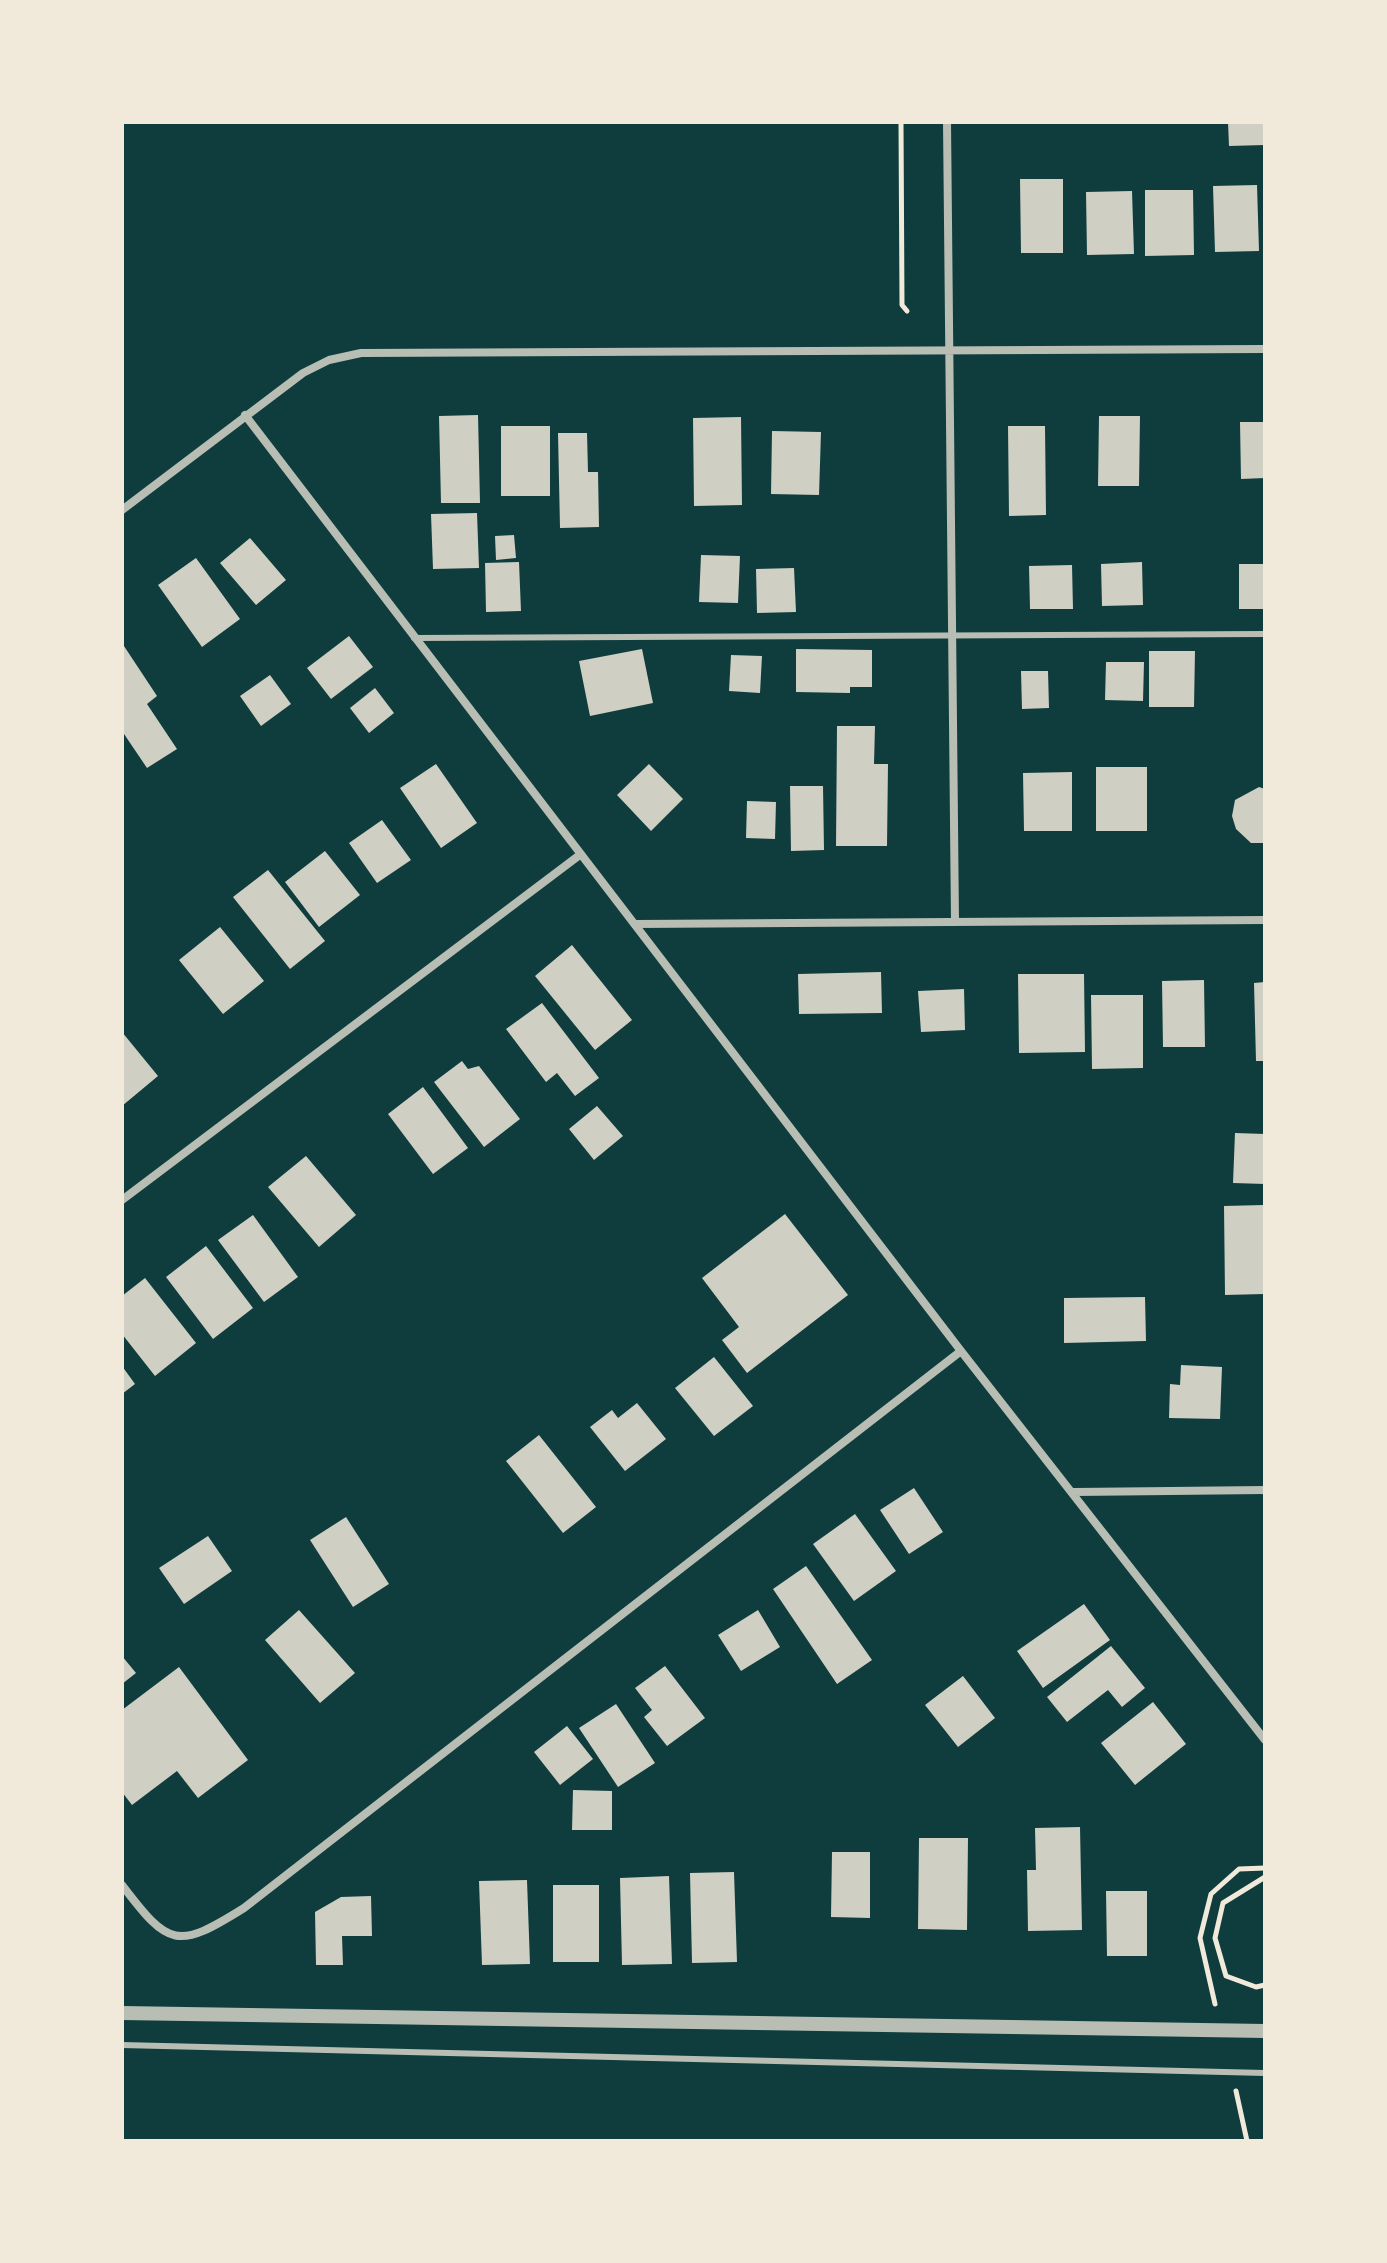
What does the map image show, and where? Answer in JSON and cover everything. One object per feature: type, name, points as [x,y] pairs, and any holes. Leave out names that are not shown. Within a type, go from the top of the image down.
[{"type":"street","points":[[947,122],[955,922]]},
{"type":"street","points":[[122,510],[303,373],[329,360],[361,353],[1265,349]]},
{"type":"street","points":[[245,415],[961,1351],[1265,1740]]},
{"type":"street","points":[[122,1200],[581,854]]},
{"type":"street","points":[[635,924],[1265,920]]},
{"type":"street","points":[[122,1885],[153,1927],[172,1936],[209,1930],[244,1908],[961,1351]]},
{"type":"street","points":[[1074,1492],[1265,1490]]},
{"type":"street","points":[[122,2013],[1265,2031]]},
{"type":"lane","points":[[414,638],[1265,634]]},
{"type":"lane","points":[[122,2045],[1265,2073]]},
{"type":"path","points":[[901,122],[902,305],[907,311]]},
{"type":"path","points":[[1200,1938],[1211,1894],[1239,1869],[1265,1868]]},
{"type":"path","points":[[1265,1877],[1223,1903],[1215,1938],[1226,1976],[1256,1987],[1265,1985]]},
{"type":"building","points":[[1228,122],[1265,122],[1265,145],[1229,146]]},
{"type":"building","points":[[1020,179],[1063,179],[1063,253],[1021,253]]},
{"type":"building","points":[[1257,185],[1259,251],[1215,252],[1213,186]]},
{"type":"building","points":[[1145,190],[1193,190],[1194,255],[1145,256]]},
{"type":"building","points":[[1132,191],[1134,254],[1087,255],[1086,192]]},
{"type":"building","points":[[478,415],[480,503],[441,503],[439,416]]},
{"type":"building","points":[[1099,416],[1140,416],[1139,486],[1098,486]]},
{"type":"building","points":[[741,417],[742,505],[694,506],[693,418]]},
{"type":"building","points":[[1240,422],[1265,422],[1265,478],[1241,479]]},
{"type":"building","points":[[501,426],[550,426],[550,496],[501,496]]},
{"type":"building","points":[[1008,426],[1045,426],[1046,515],[1009,516]]},
{"type":"building","points":[[772,431],[821,432],[819,495],[771,494]]},
{"type":"building","points":[[558,433],[587,433],[588,472],[598,472],[599,527],[560,528]]},
{"type":"building","points":[[477,513],[479,568],[433,569],[431,514]]},
{"type":"building","points":[[514,535],[516,558],[496,560],[495,536]]},
{"type":"building","points":[[250,538],[286,580],[256,605],[220,563]]},
{"type":"building","points":[[701,555],[740,556],[738,603],[699,602]]},
{"type":"building","points":[[196,558],[240,619],[202,647],[158,585]]},
{"type":"building","points":[[519,562],[521,611],[486,612],[485,563]]},
{"type":"building","points":[[1142,562],[1143,605],[1102,606],[1101,564]]},
{"type":"building","points":[[1239,564],[1265,564],[1265,609],[1239,609]]},
{"type":"building","points":[[1072,565],[1073,609],[1030,609],[1029,566]]},
{"type":"building","points":[[794,568],[796,612],[757,613],[756,569]]},
{"type":"building","points":[[349,636],[373,667],[331,699],[307,668]]},
{"type":"building","points":[[122,643],[157,696],[147,704],[177,749],[147,768],[122,731]]},
{"type":"building","points":[[642,649],[653,703],[590,716],[579,661]]},
{"type":"building","points":[[796,649],[872,650],[872,687],[850,687],[850,693],[796,692]]},
{"type":"building","points":[[1149,651],[1195,651],[1194,707],[1149,707]]},
{"type":"building","points":[[731,655],[762,656],[760,693],[729,691]]},
{"type":"building","points":[[1106,662],[1144,662],[1143,701],[1105,700]]},
{"type":"building","points":[[1021,671],[1048,671],[1049,708],[1022,709]]},
{"type":"building","points":[[270,675],[291,704],[261,726],[240,696]]},
{"type":"building","points":[[375,688],[394,713],[369,733],[350,708]]},
{"type":"building","points":[[837,726],[875,726],[874,764],[888,764],[887,846],[836,846]]},
{"type":"building","points":[[436,764],[477,823],[441,848],[400,788]]},
{"type":"building","points":[[649,764],[683,799],[651,831],[617,795]]},
{"type":"building","points":[[1096,767],[1147,767],[1147,831],[1096,831]]},
{"type":"building","points":[[1072,772],[1072,831],[1024,831],[1023,773]]},
{"type":"building","points":[[790,786],[823,786],[824,850],[791,851]]},
{"type":"building","points":[[1259,787],[1265,789],[1265,843],[1251,843],[1236,829],[1232,816],[1235,800]]},
{"type":"building","points":[[747,801],[776,802],[775,839],[746,838]]},
{"type":"building","points":[[382,820],[411,860],[377,883],[349,843]]},
{"type":"building","points":[[325,851],[360,895],[319,927],[285,882]]},
{"type":"building","points":[[268,870],[325,941],[290,969],[233,897]]},
{"type":"building","points":[[220,927],[264,981],[223,1014],[179,960]]},
{"type":"building","points":[[572,945],[632,1020],[595,1050],[535,976]]},
{"type":"building","points":[[881,972],[882,1013],[799,1014],[798,974]]},
{"type":"building","points":[[1018,974],[1084,974],[1085,1052],[1019,1053]]},
{"type":"building","points":[[1204,980],[1205,1047],[1163,1047],[1162,981]]},
{"type":"building","points":[[1265,982],[1265,1061],[1256,1061],[1254,983]]},
{"type":"building","points":[[964,989],[965,1030],[921,1032],[918,991]]},
{"type":"building","points":[[1091,995],[1143,995],[1143,1068],[1092,1069]]},
{"type":"building","points":[[542,1003],[599,1078],[575,1096],[557,1073],[546,1082],[506,1029]]},
{"type":"building","points":[[122,1032],[158,1076],[122,1106]]},
{"type":"building","points":[[462,1061],[468,1069],[479,1066],[520,1119],[484,1147],[434,1082]]},
{"type":"building","points":[[423,1087],[468,1148],[433,1174],[388,1114]]},
{"type":"building","points":[[597,1106],[623,1136],[594,1160],[569,1129]]},
{"type":"building","points":[[1235,1133],[1265,1134],[1265,1184],[1233,1183]]},
{"type":"building","points":[[306,1156],[356,1215],[319,1247],[268,1187]]},
{"type":"building","points":[[1263,1205],[1264,1294],[1225,1295],[1224,1206]]},
{"type":"building","points":[[785,1214],[848,1295],[747,1373],[722,1340],[739,1327],[702,1278]]},
{"type":"building","points":[[253,1215],[298,1277],[264,1302],[218,1240]]},
{"type":"building","points":[[206,1246],[253,1308],[213,1339],[166,1277]]},
{"type":"building","points":[[145,1278],[196,1343],[155,1376],[122,1334],[122,1296]]},
{"type":"building","points":[[1145,1297],[1146,1341],[1064,1343],[1064,1298]]},
{"type":"building","points":[[714,1357],[753,1406],[714,1436],[675,1388]]},
{"type":"building","points":[[1181,1365],[1222,1367],[1220,1419],[1169,1418],[1170,1384],[1180,1385]]},
{"type":"building","points":[[122,1366],[135,1384],[122,1394]]},
{"type":"building","points":[[637,1403],[666,1439],[625,1471],[590,1427],[612,1410],[618,1418]]},
{"type":"building","points":[[539,1435],[596,1507],[563,1533],[506,1461]]},
{"type":"building","points":[[914,1488],[943,1532],[909,1554],[880,1510]]},
{"type":"building","points":[[855,1514],[896,1571],[854,1601],[813,1544]]},
{"type":"building","points":[[346,1517],[389,1584],[353,1607],[310,1540]]},
{"type":"building","points":[[208,1536],[232,1571],[184,1604],[159,1568]]},
{"type":"building","points":[[806,1566],[872,1660],[837,1684],[773,1589]]},
{"type":"building","points":[[1084,1604],[1110,1640],[1043,1688],[1017,1651]]},
{"type":"building","points":[[299,1610],[355,1673],[320,1703],[265,1640]]},
{"type":"building","points":[[758,1610],[780,1647],[741,1671],[718,1635]]},
{"type":"building","points":[[1111,1646],[1145,1688],[1122,1707],[1108,1690],[1067,1722],[1047,1697]]},
{"type":"building","points":[[122,1656],[136,1673],[122,1684]]},
{"type":"building","points":[[665,1666],[705,1718],[667,1746],[644,1717],[652,1710],[635,1688]]},
{"type":"building","points":[[179,1667],[248,1760],[198,1798],[177,1771],[132,1805],[122,1792],[122,1710]]},
{"type":"building","points":[[963,1676],[995,1718],[958,1747],[925,1705]]},
{"type":"building","points":[[1153,1702],[1186,1744],[1135,1785],[1101,1743]]},
{"type":"building","points":[[616,1704],[655,1763],[618,1787],[579,1728]]},
{"type":"building","points":[[567,1726],[593,1759],[560,1785],[534,1752]]},
{"type":"building","points":[[573,1790],[612,1791],[612,1830],[572,1830]]},
{"type":"building","points":[[1080,1827],[1082,1930],[1028,1931],[1027,1870],[1036,1870],[1035,1828]]},
{"type":"building","points":[[919,1838],[968,1838],[967,1930],[918,1929]]},
{"type":"building","points":[[832,1852],[870,1852],[870,1918],[831,1917]]},
{"type":"building","points":[[734,1872],[737,1962],[692,1963],[690,1873]]},
{"type":"building","points":[[669,1876],[672,1964],[622,1965],[620,1878]]},
{"type":"building","points":[[527,1880],[530,1964],[482,1965],[479,1881]]},
{"type":"building","points":[[553,1885],[599,1885],[599,1962],[553,1962]]},
{"type":"building","points":[[1106,1891],[1147,1891],[1147,1956],[1107,1956]]},
{"type":"building","points":[[371,1896],[372,1936],[342,1936],[343,1965],[316,1965],[315,1912],[341,1897]]}]
